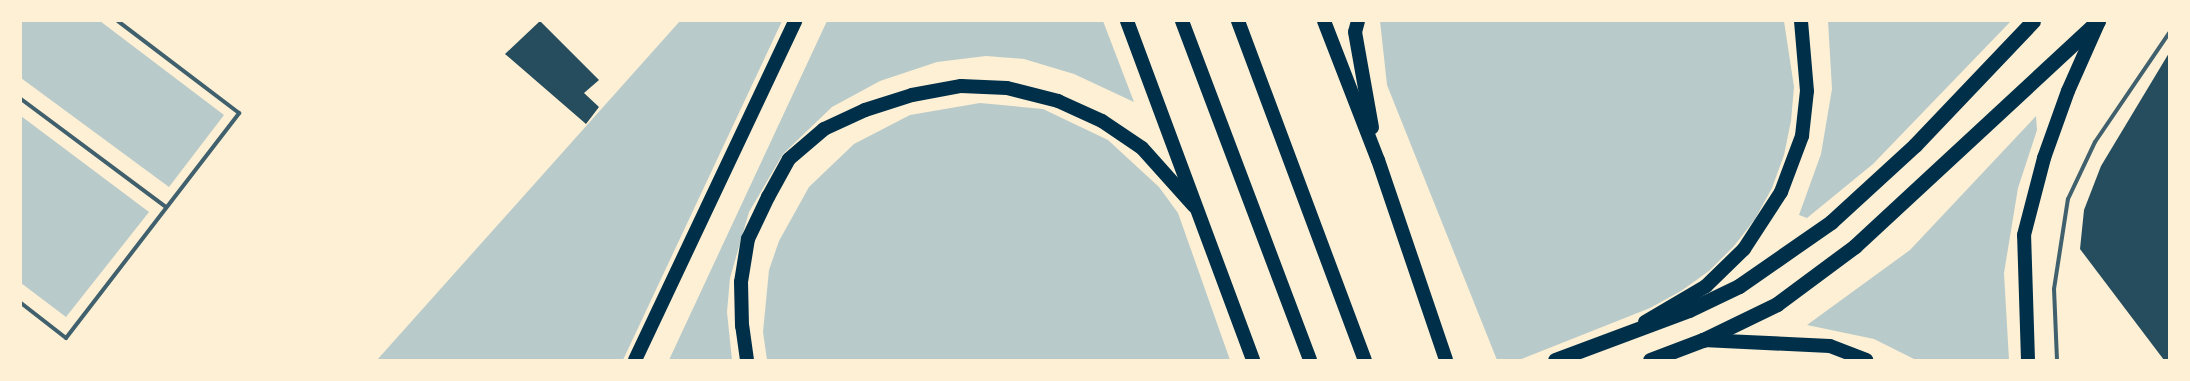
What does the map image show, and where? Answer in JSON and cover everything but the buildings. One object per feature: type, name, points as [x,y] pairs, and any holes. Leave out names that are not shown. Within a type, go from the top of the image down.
[{"type":"highway","points":[[635,360],[795,21]]},
{"type":"highway","points":[[1127,21],[1194,206],[1254,360]]},
{"type":"highway","points":[[1182,21],[1310,360]]},
{"type":"highway","points":[[1238,21],[1365,360]]},
{"type":"highway","points":[[1324,21],[1378,160],[1446,360]]},
{"type":"highway","points":[[1358,21],[1355,32],[1378,160]]},
{"type":"highway","points":[[1628,332],[1706,286],[1744,249],[1781,192],[1802,136],[1807,91],[1801,21]]},
{"type":"highway","points":[[1555,360],[1689,310],[1739,286],[1831,222],[1915,145],[2033,21]]},
{"type":"highway","points":[[1650,360],[1703,340],[1777,304],[1854,246],[2099,21]]},
{"type":"highway","points":[[2028,360],[2024,235],[2044,158],[2068,91],[2099,21]]},
{"type":"highway","points":[[748,360],[742,326],[742,282],[748,240],[768,197],[789,159],[824,129],[865,110],[912,95],[961,86],[1007,88],[1058,101],[1102,121],[1142,148],[1194,206]]},
{"type":"highway","points":[[1703,340],[1830,346],[1866,360]]},
{"type":"lane","points":[[21,303],[66,338],[238,113],[118,21]]},
{"type":"lane","points":[[2056,360],[2054,289],[2068,199],[2095,142],[2169,33]]},
{"type":"lane","points":[[21,99],[166,207]]},
{"type":"shaded area","points":[[21,21],[100,21],[224,115],[169,187],[21,78]]},
{"type":"shaded area","points":[[680,21],[782,21],[623,360],[377,360]]},
{"type":"shaded area","points":[[827,21],[1103,21],[1134,102],[1074,74],[1024,59],[986,56],[937,62],[880,81],[832,107],[783,154],[749,212],[730,278],[727,312],[732,360],[669,360]]},
{"type":"shaded area","points":[[1380,21],[1784,21],[1794,87],[1791,121],[1784,155],[1772,188],[1755,219],[1734,246],[1709,271],[1681,291],[1650,308],[1519,360],[1497,360],[1387,85]]},
{"type":"shaded area","points":[[1828,21],[2011,21],[1873,164],[1807,218],[1799,215],[1821,154],[1832,89]]},
{"type":"shaded area","points":[[980,103],[1043,109],[1108,140],[1159,187],[1178,213],[1230,360],[767,360],[763,332],[769,270],[779,241],[809,187],[854,144],[910,115]]},
{"type":"shaded area","points":[[21,116],[149,212],[66,317],[21,283]]},
{"type":"shaded area","points":[[2036,116],[2037,130],[2018,188],[2004,273],[2009,360],[1916,360],[1874,339],[1807,325],[1910,250]]}]
